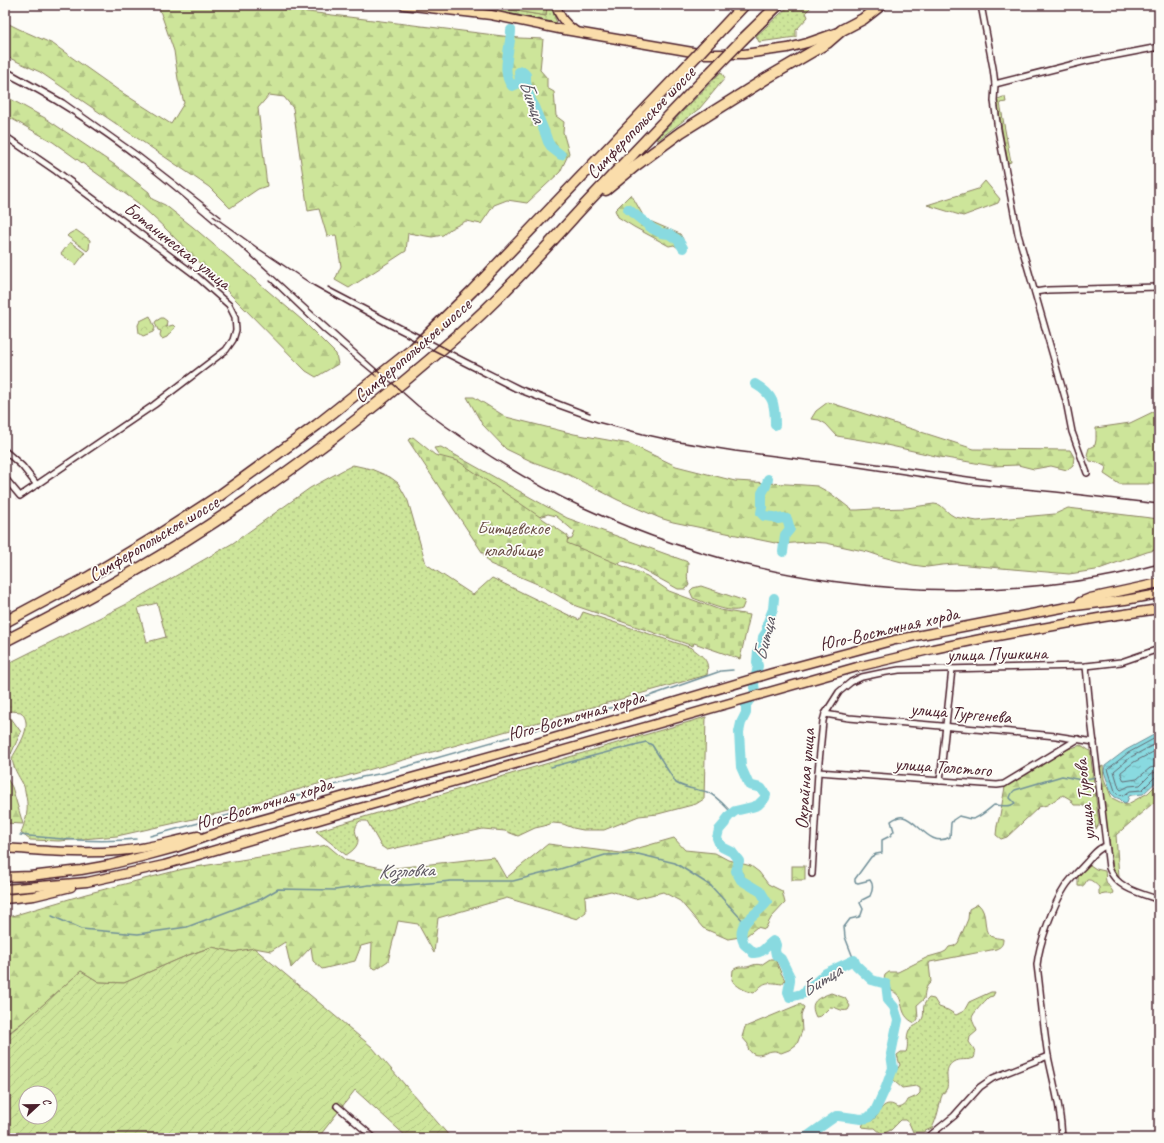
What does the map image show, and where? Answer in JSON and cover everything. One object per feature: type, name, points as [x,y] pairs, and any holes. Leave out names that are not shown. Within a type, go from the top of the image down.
[{"type":"highway","points":[[715,36],[744,5]]},
{"type":"highway","name":"Симферопольское шоссе","points":[[5,641],[121,579],[210,525],[327,443],[421,366],[474,321],[551,242],[615,172],[742,39],[778,5]]},
{"type":"highway","points":[[863,19],[881,5]]},
{"type":"highway","points":[[551,242],[613,184],[681,132],[767,78],[827,43],[842,30],[886,5]]},
{"type":"highway","name":"Симферопольское шоссе","points":[[5,622],[87,578],[157,536],[219,496],[290,446],[413,349],[472,291],[715,36]]},
{"type":"main road","points":[[404,5],[491,16],[704,54],[751,54],[788,48],[824,38],[842,30]]},
{"type":"main road","points":[[556,5],[562,20],[575,32]]},
{"type":"main road","name":"Симферопольское шоссе","points":[[715,36],[749,5]]},
{"type":"main road","points":[[1067,607],[1090,598],[1159,583]]},
{"type":"main road","name":"Юго-Восточная хорда","points":[[5,877],[59,873],[110,865],[175,848],[222,831],[530,745],[811,662],[894,640],[1067,607],[1159,594]]},
{"type":"main road","name":"Юго-Восточная хорда","points":[[5,888],[87,882],[164,865],[336,814],[857,667],[933,649],[1104,617],[1159,609]]},
{"type":"main road","points":[[5,848],[84,852],[121,851],[222,831]]},
{"type":"main road","points":[[5,899],[22,898],[47,893],[87,882]]},
{"type":"street","points":[[981,5],[995,84],[994,101],[998,130],[1018,234],[1066,401],[1072,432],[1087,473]]},
{"type":"street","points":[[995,84],[1086,61],[1159,47]]},
{"type":"street","name":"Ботаническая улица","points":[[5,136],[56,171],[194,274],[229,305],[235,317],[236,330],[226,350],[165,397],[20,496],[5,478]]},
{"type":"street","points":[[1035,292],[1048,290],[1159,287]]},
{"type":"street","points":[[5,451],[22,466],[37,485]]},
{"type":"street","name":"улица Пушкина","points":[[839,692],[850,682],[862,677],[899,670],[1086,666],[1121,662],[1159,649]]},
{"type":"street","name":"улица Турова","points":[[1086,666],[1109,868],[1116,880],[1129,888],[1158,899]]},
{"type":"street","points":[[940,781],[952,669]]},
{"type":"street","name":"Окрайная улица","points":[[812,874],[818,772],[823,721],[825,714],[839,692]]},
{"type":"street","name":"улица Тургенева","points":[[825,714],[849,718],[1056,736],[1094,742]]},
{"type":"street","name":"улица Толстого","points":[[818,772],[998,785],[1004,784],[1078,739]]},
{"type":"street","points":[[1062,1138],[1061,1118],[1048,1056],[1037,965],[1038,955],[1056,903],[1065,888],[1090,858],[1106,846]]},
{"type":"street","points":[[927,1138],[954,1116],[980,1088],[993,1078],[1048,1056]]},
{"type":"street","points":[[337,1106],[374,1138]]},
{"type":"green space","points":[[158,5],[251,5],[519,38],[543,39],[540,70],[547,78],[547,88],[554,92],[556,116],[564,122],[563,132],[569,153],[560,172],[527,203],[507,200],[494,205],[481,224],[466,221],[450,229],[443,235],[432,237],[408,233],[406,251],[349,288],[335,280],[341,266],[336,235],[327,236],[319,209],[308,211],[293,108],[284,97],[269,95],[258,108],[267,186],[258,189],[230,208],[209,187],[40,72],[5,56],[5,22],[53,44],[118,90],[171,124],[184,103],[178,79],[174,51]]},
{"type":"green space","points":[[468,5],[506,5],[506,9],[546,16],[547,5],[551,5],[557,23]]},
{"type":"green space","points":[[506,5],[547,5],[546,16],[505,9]]},
{"type":"green space","points":[[790,5],[813,5],[806,12],[808,17],[796,30],[796,37],[759,42],[756,36]]},
{"type":"green space","points":[[721,72],[725,78],[700,108],[658,140],[656,139]]},
{"type":"green space","points":[[5,96],[45,118],[115,165],[149,192],[152,199],[165,205],[193,227],[302,320],[336,354],[338,364],[316,377],[306,371],[166,229],[138,203],[53,142],[5,115]]},
{"type":"green space","points":[[1005,97],[1006,102],[1000,103],[1011,162],[1008,163],[997,102],[998,99]]},
{"type":"green space","points":[[985,181],[1000,199],[998,203],[963,216],[927,205],[978,189]]},
{"type":"green space","points":[[631,194],[645,219],[680,234],[683,239],[681,250],[674,245],[669,246],[618,217],[615,210]]},
{"type":"green space","points":[[76,230],[90,240],[89,249],[87,251],[67,236]]},
{"type":"green space","points":[[70,242],[85,253],[76,265],[61,254]]},
{"type":"green space","points":[[150,316],[155,328],[153,332],[143,336],[139,333],[138,325],[140,321]]},
{"type":"green space","points":[[161,318],[167,321],[166,327],[173,325],[175,327],[167,337],[162,339],[160,335],[161,331],[158,330],[155,323]]},
{"type":"green space","points":[[467,397],[474,397],[506,417],[574,434],[630,444],[676,466],[735,481],[817,486],[830,493],[852,510],[907,508],[934,504],[940,505],[955,517],[977,521],[1055,514],[1068,508],[1159,519],[1159,549],[1096,570],[1069,574],[956,564],[927,567],[913,565],[868,552],[826,543],[808,542],[780,544],[673,522],[618,500],[567,474],[533,462],[506,449],[482,424]]},
{"type":"green space","points":[[828,402],[974,449],[1070,450],[1074,457],[1073,465],[1067,470],[1051,466],[1034,469],[1018,465],[993,466],[837,436],[826,424],[819,420],[811,419],[816,411]]},
{"type":"green space","points":[[1159,409],[1159,484],[1119,484],[1104,474],[1106,467],[1097,462],[1090,461],[1087,455],[1089,448],[1095,445],[1096,428],[1130,423]]},
{"type":"green space","name":"Битцевское кладбище","points":[[413,437],[435,455],[458,461],[568,536],[567,543],[647,576],[669,591],[720,610],[750,615],[740,659],[694,643],[693,646],[576,606],[542,586],[490,564],[408,440]]},
{"type":"green space","points":[[441,447],[567,518],[688,562],[687,577],[689,585],[686,589],[678,589],[633,564],[623,561],[607,567],[568,551],[564,540],[572,539],[575,532],[556,516],[548,514],[540,517],[478,511],[434,448]]},
{"type":"green space","points":[[353,465],[371,469],[390,477],[398,483],[408,501],[426,564],[473,595],[492,578],[579,620],[583,612],[692,648],[705,659],[708,670],[707,675],[268,798],[234,810],[117,836],[59,841],[30,840],[21,833],[26,815],[27,801],[24,786],[12,758],[24,735],[26,723],[25,717],[21,712],[11,711],[5,713],[5,665],[125,605],[233,543],[310,488]],"holes":[[[157,603],[166,637],[147,642],[138,608]]]},
{"type":"green space","points":[[701,586],[745,601],[742,609],[724,609],[693,598],[690,591],[693,588]]},
{"type":"green space","points":[[706,717],[704,799],[696,804],[658,814],[639,816],[604,830],[583,830],[563,824],[553,823],[535,828],[518,836],[505,831],[483,829],[387,850],[381,846],[367,821],[360,821],[355,829],[358,840],[357,845],[346,855],[316,831]]},
{"type":"green space","points":[[11,718],[21,732],[11,754],[5,740],[5,721]]},
{"type":"green space","points":[[1081,745],[1090,751],[1099,824],[1096,829],[1091,808],[1074,805],[1070,799],[1063,795],[1047,805],[1039,807],[1007,837],[1001,839],[996,835],[1005,787],[1068,749]]},
{"type":"green space","points":[[1103,766],[1104,779],[1112,798],[1126,805],[1148,793],[1159,782],[1159,798],[1116,835],[1119,877],[1113,869],[1099,768]]},
{"type":"green space","points":[[5,775],[12,787],[23,824],[5,823]]},
{"type":"green space","points":[[674,838],[685,850],[715,853],[728,860],[751,866],[759,872],[768,884],[782,891],[785,903],[771,918],[765,929],[757,927],[746,936],[728,939],[703,928],[680,901],[663,892],[635,899],[611,891],[585,897],[586,912],[577,919],[507,898],[438,918],[434,953],[418,924],[398,921],[388,961],[376,969],[371,967],[372,943],[361,946],[355,961],[322,969],[313,961],[311,947],[291,968],[285,942],[271,951],[254,948],[234,952],[211,947],[186,956],[124,983],[99,982],[81,971],[27,1019],[10,1032],[5,1033],[5,918],[86,894],[183,869],[327,845],[345,860],[386,869],[494,857],[506,878],[548,844],[621,853]]},
{"type":"green space","points":[[1090,865],[1096,869],[1105,871],[1106,881],[1113,892],[1112,894],[1100,895],[1099,887],[1090,880],[1087,880],[1083,886],[1078,886],[1078,876]]},
{"type":"green space","points":[[792,866],[805,866],[805,880],[792,880]]},
{"type":"green space","points":[[978,904],[985,916],[986,930],[990,936],[1003,939],[1002,944],[996,949],[930,962],[931,982],[926,989],[924,999],[917,1005],[918,1019],[915,1023],[909,1020],[903,1011],[899,997],[892,991],[888,982],[884,979],[885,975],[889,972],[898,972],[928,957],[942,953],[949,947],[958,943],[968,919],[969,909]]},
{"type":"green space","points":[[212,947],[234,952],[254,948],[372,1047],[451,1138],[408,1138],[355,1090],[318,1138],[5,1138],[5,1033],[11,1032],[27,1019],[81,971],[99,982],[124,983],[186,956]]},
{"type":"green space","points":[[770,959],[775,959],[785,980],[782,984],[766,983],[754,993],[736,985],[732,980],[733,970],[755,964],[761,965]]},
{"type":"green space","points":[[991,992],[995,992],[993,996],[989,997],[979,1008],[972,1018],[977,1031],[970,1037],[969,1042],[975,1051],[975,1056],[974,1058],[955,1061],[948,1068],[947,1088],[942,1097],[937,1117],[932,1128],[923,1132],[913,1132],[909,1123],[905,1120],[901,1120],[891,1130],[882,1134],[875,1128],[862,1127],[864,1122],[871,1121],[875,1118],[885,1105],[890,1104],[898,1108],[901,1107],[908,1100],[920,1093],[920,1088],[916,1086],[902,1088],[892,1077],[900,1065],[897,1055],[901,1052],[906,1052],[907,1036],[911,1028],[923,1018],[924,1004],[926,1001],[929,998],[934,999],[939,1007],[956,1015],[964,1011],[969,1002]]},
{"type":"green space","points":[[831,993],[845,998],[850,1006],[848,1010],[830,1007],[821,1016],[816,1017],[813,1007],[814,1004],[818,999]]},
{"type":"green space","points":[[800,1004],[804,1007],[801,1016],[802,1031],[797,1044],[789,1050],[781,1053],[772,1051],[756,1055],[748,1049],[748,1044],[742,1037],[745,1027]]},
{"type":"water","points":[[1159,732],[1159,779],[1143,794],[1129,796],[1127,802],[1124,803],[1111,793],[1104,771],[1105,766],[1126,750]]},
{"type":"waterway","name":"Битца","points":[[511,30],[506,67],[509,80],[512,86],[517,84],[520,80],[519,72],[522,71],[526,75],[529,95],[548,142],[552,148],[561,155]]},
{"type":"waterway","name":"Битца","points":[[628,209],[653,229],[661,233],[669,234],[678,240],[683,248]]},
{"type":"waterway","name":"Битца","points":[[755,384],[770,396],[775,411],[775,425]]},
{"type":"waterway","name":"Битца","points":[[768,479],[762,493],[761,513],[764,516],[787,519],[790,529],[785,535],[783,552]]},
{"type":"waterway","name":"Битца","points":[[774,598],[773,609],[767,624],[767,631],[758,651],[758,666],[754,684],[755,692],[746,705],[746,713],[741,723],[739,732],[741,767],[749,785],[761,788],[766,795],[758,805],[735,811],[730,815],[719,830],[717,838],[722,847],[732,852],[739,861],[736,871],[741,880],[761,892],[767,902],[743,926],[742,939],[744,944],[753,953],[759,952],[773,941],[775,942],[776,955],[781,959],[790,977],[788,992],[790,997],[805,993],[809,986],[815,983],[826,973],[854,960],[856,965],[872,980],[886,984],[888,1000],[894,1007],[898,1020],[891,1054],[893,1068],[875,1111],[868,1118],[861,1119],[836,1116],[805,1138]]},
{"type":"waterway","points":[[150,836],[362,777],[384,773],[638,700],[721,671],[733,670]]},
{"type":"waterway","points":[[551,767],[646,742],[652,745],[676,783],[684,787],[711,794],[721,801],[732,813]]},
{"type":"waterway","points":[[854,960],[845,937],[844,927],[850,919],[861,915],[863,909],[860,903],[862,900],[870,896],[873,888],[870,880],[858,883],[855,882],[855,879],[871,857],[882,853],[882,840],[890,836],[894,831],[891,821],[898,817],[909,819],[930,837],[943,840],[950,837],[951,823],[959,816],[974,819],[994,805],[1013,805],[1015,803],[1010,798],[1015,790],[1062,776],[1081,780],[1096,777]]},
{"type":"waterway","points":[[20,835],[93,841],[136,839]]},
{"type":"waterway","name":"Козловка","points":[[52,916],[81,929],[138,934],[187,927],[261,899],[278,889],[335,890],[369,885],[408,885],[451,881],[513,881],[560,869],[605,855],[638,854],[675,863],[711,886],[745,923]]},
{"type":"railway","points":[[5,67],[64,100],[140,154],[221,217]]},
{"type":"railway","points":[[5,76],[41,95],[77,117],[144,165],[208,217],[418,406],[457,434],[497,461],[539,485],[582,507],[643,533],[706,554],[770,570],[834,582],[899,588],[965,590],[1031,586],[1105,577],[1159,564]]},
{"type":"railway","points":[[213,216],[313,285],[390,328],[514,391],[597,422],[679,442],[735,451],[838,464],[969,484],[1159,504]]},
{"type":"railway","points":[[270,281],[323,332],[376,376]]},
{"type":"railway","points":[[328,287],[520,386],[590,413]]},
{"type":"railway","points":[[856,461],[990,480]]}]
